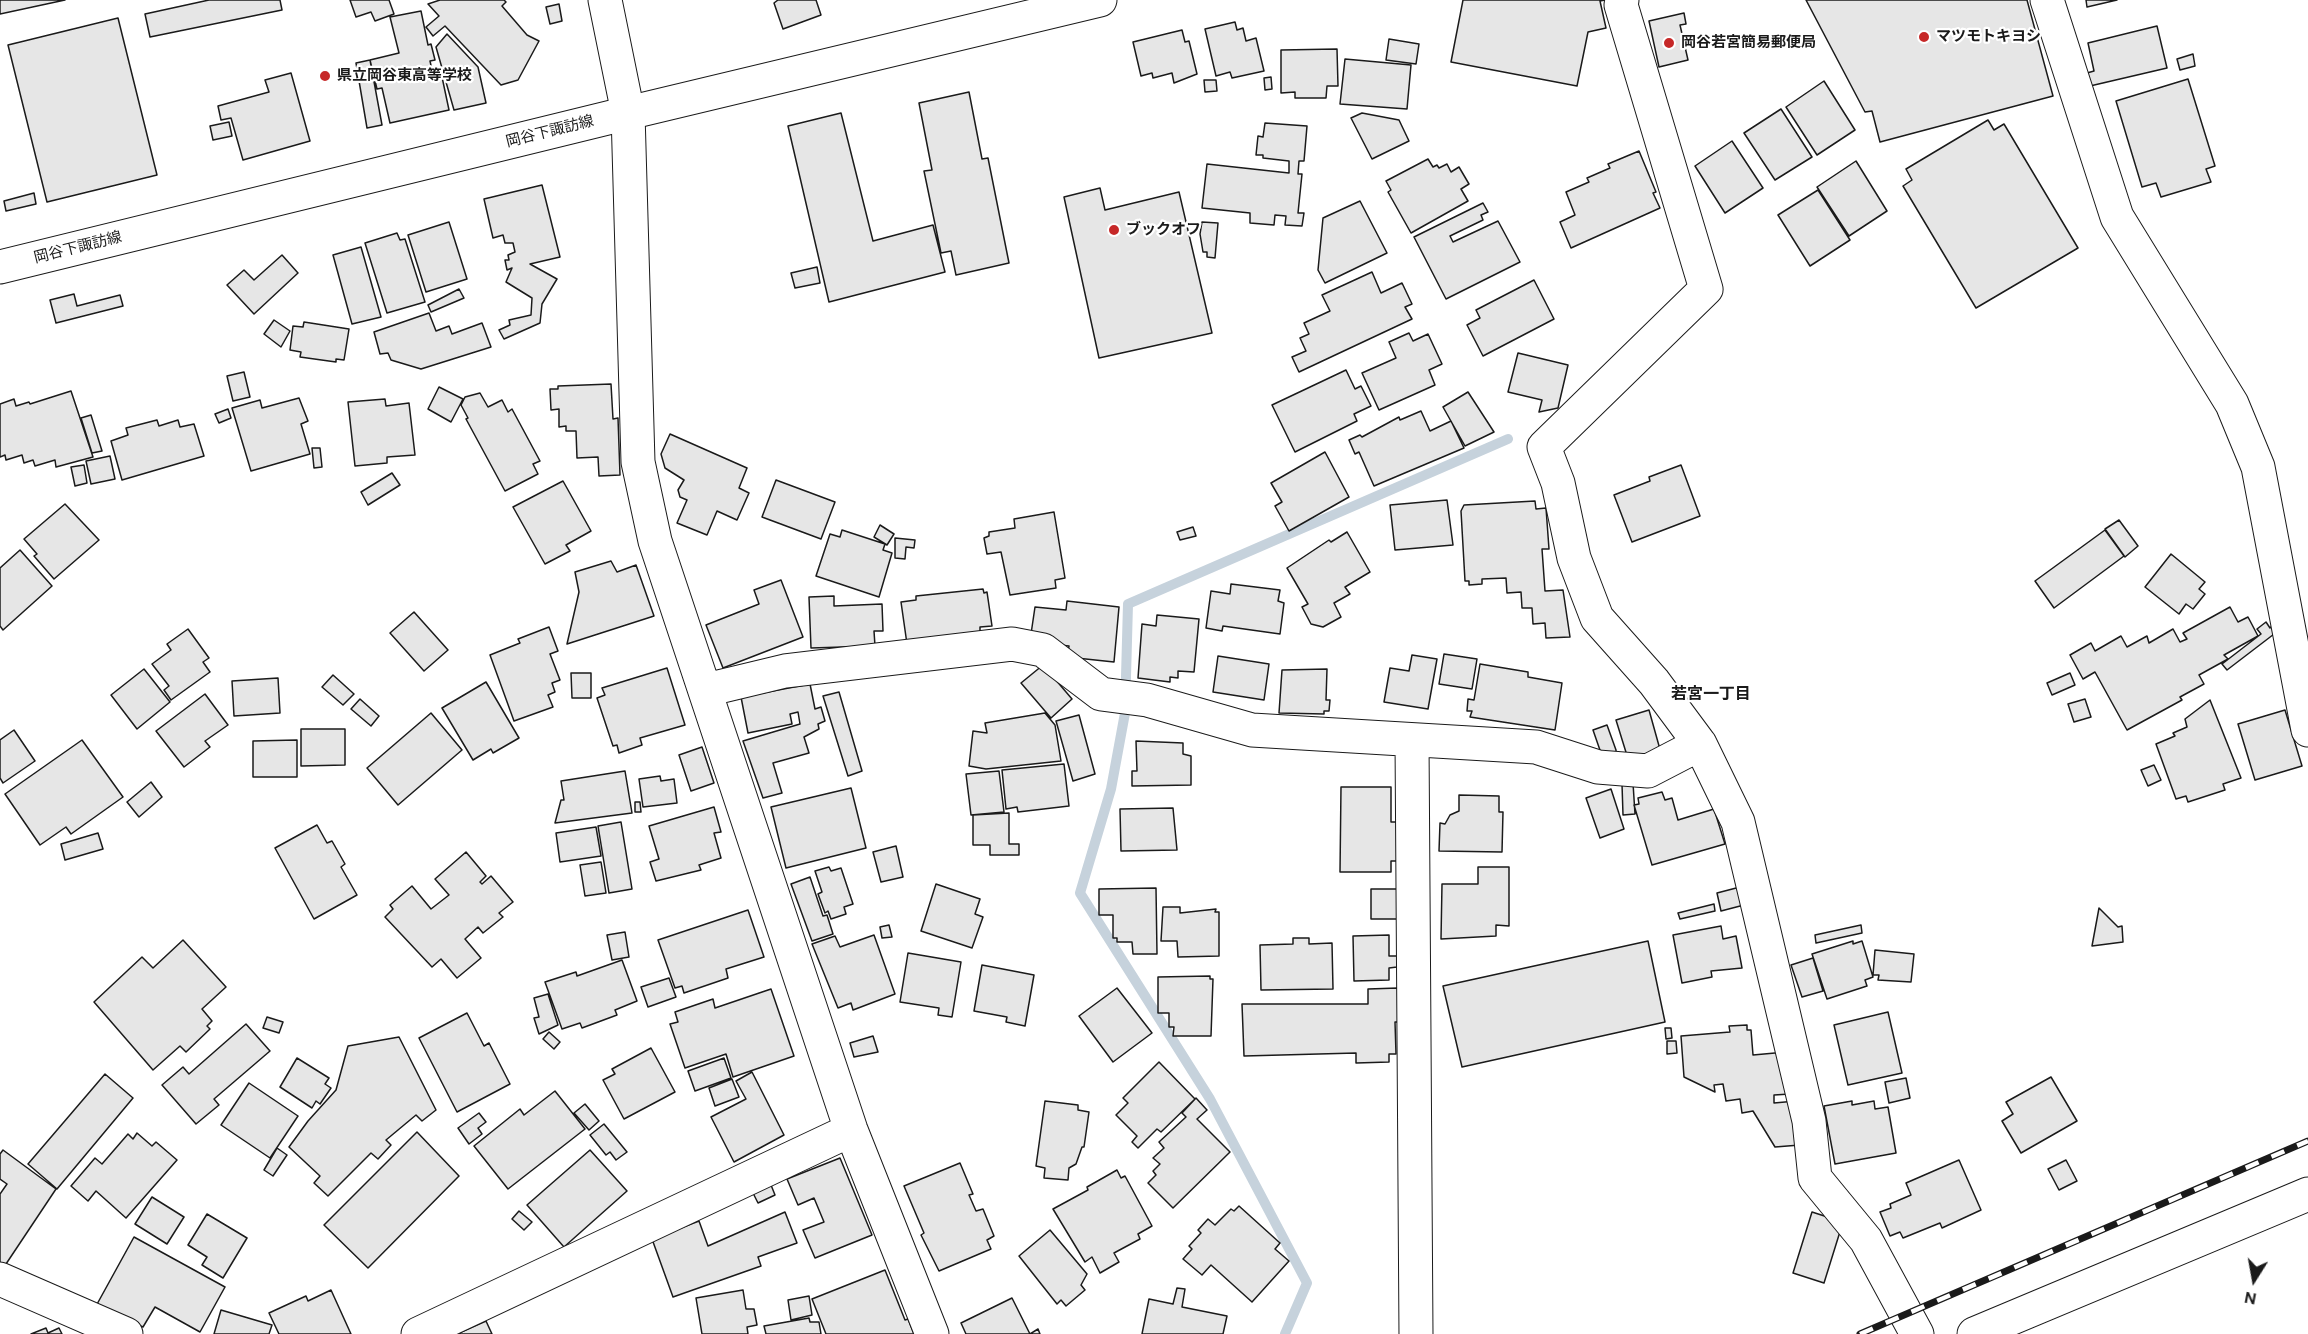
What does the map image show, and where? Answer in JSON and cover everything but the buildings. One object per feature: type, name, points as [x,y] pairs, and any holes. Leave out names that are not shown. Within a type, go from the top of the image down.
[{"type":"street","points":[[605,0],[628,112],[638,462],[655,541],[851,1130],[932,1334]]},
{"type":"street","name":"岡谷下諏訪線","points":[[0,267],[628,112],[1100,0]]},
{"type":"street","points":[[1622,0],[1621,5],[1706,289],[1544,447],[1558,483],[1574,558],[1597,618],[1654,682],[1700,744],[1738,822],[1809,1121],[1815,1178],[1866,1240],[1917,1334]]},
{"type":"street","points":[[2048,0],[2117,217],[2232,404],[2258,467],[2308,730]]},
{"type":"street","points":[[705,690],[785,670],[1012,644],[1043,650],[1101,694],[1147,700],[1252,730],[1536,747],[1598,767],[1648,771],[1700,744]]},
{"type":"street","points":[[1412,740],[1416,1334]]},
{"type":"street","points":[[418,1334],[851,1130]]},
{"type":"street","points":[[1974,1334],[2308,1194]]},
{"type":"street","points":[[1,1282],[126,1334]]},
{"type":"waterway","points":[[1285,1334],[1307,1283],[1210,1099],[1080,893],[1111,789],[1125,713],[1128,604],[1508,439]]},
{"type":"railway","points":[[1860,1334],[2308,1141]]},
{"type":"place","name":"マツモトキヨシ","points":[[1924,37]]},
{"type":"place","name":"岡谷若宮簡易郵便局","points":[[1669,43]]},
{"type":"place","name":"県立岡谷東高等学校","points":[[325,76]]},
{"type":"place","name":"ブックオフ","points":[[1114,230]]},
{"type":"district","name":"若宮一丁目","points":[[1711,695]]}]
